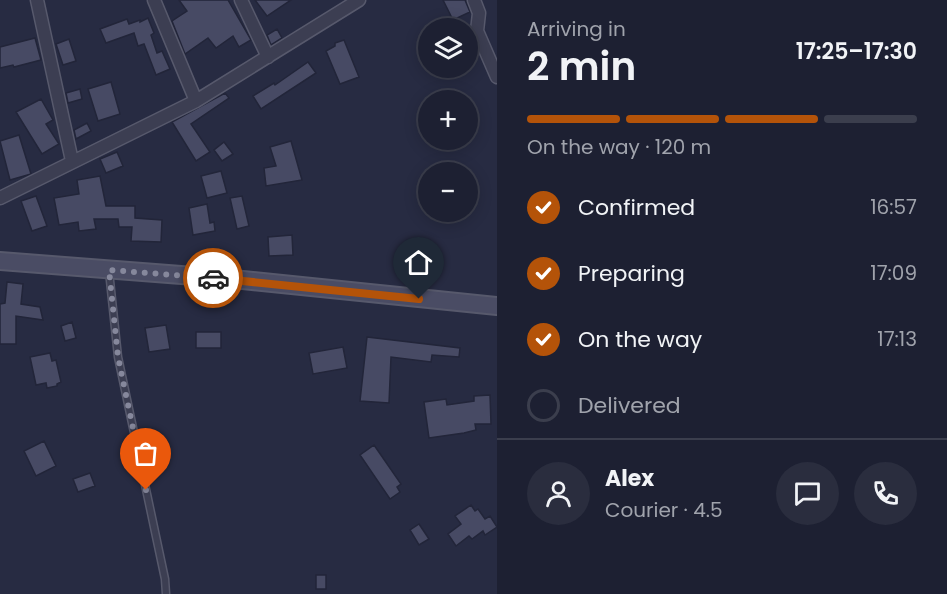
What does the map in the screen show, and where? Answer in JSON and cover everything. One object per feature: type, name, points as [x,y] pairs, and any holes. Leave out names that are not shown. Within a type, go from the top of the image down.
[{"type":"main road","points":[[0,261],[233,279],[497,306]]},
{"type":"street","points":[[37,0],[72,161]]},
{"type":"street","points":[[154,0],[196,101]]},
{"type":"street","points":[[241,0],[268,57]]},
{"type":"street","points":[[0,198],[196,101],[359,0]]},
{"type":"street","points":[[474,0],[479,13],[477,31],[497,77]]},
{"type":"lane","points":[[109,270],[118,357],[165,579],[166,594]]},
{"type":"building","points":[[179,0],[228,0],[251,40],[239,47],[233,36],[216,48],[208,38],[185,54],[172,21],[187,11]]},
{"type":"building","points":[[255,0],[291,0],[267,16]]},
{"type":"building","points":[[443,0],[465,0],[470,12],[452,18]]},
{"type":"building","points":[[148,18],[154,33],[151,35],[157,53],[162,51],[170,69],[156,75],[144,44],[138,46],[134,33],[106,43],[100,29],[127,19],[129,24]]},
{"type":"building","points":[[277,29],[282,38],[271,45],[267,35]]},
{"type":"building","points":[[35,38],[41,60],[0,68],[0,47]]},
{"type":"building","points":[[69,39],[76,61],[63,65],[56,44]]},
{"type":"building","points":[[344,40],[359,77],[340,84],[326,51],[335,46],[335,43]]},
{"type":"building","points":[[308,62],[316,73],[261,109],[253,96],[274,83],[275,85]]},
{"type":"building","points":[[111,82],[120,114],[98,121],[88,89]]},
{"type":"building","points":[[80,89],[82,99],[68,103],[66,93]]},
{"type":"building","points":[[225,93],[229,98],[191,124],[210,152],[196,161],[172,122]]},
{"type":"building","points":[[41,99],[53,120],[46,124],[59,144],[42,154],[16,112]]},
{"type":"building","points":[[87,123],[91,131],[76,139],[74,130]]},
{"type":"building","points":[[19,135],[31,174],[10,180],[0,141]]},
{"type":"building","points":[[291,141],[302,180],[266,186],[264,168],[276,166],[270,147]]},
{"type":"building","points":[[224,142],[233,154],[222,161],[214,150]]},
{"type":"building","points":[[117,152],[123,166],[106,173],[100,159]]},
{"type":"building","points":[[221,171],[227,193],[207,198],[201,176]]},
{"type":"building","points":[[100,176],[106,206],[135,206],[135,218],[162,220],[161,242],[131,241],[132,227],[119,227],[118,219],[94,219],[96,229],[79,231],[78,222],[59,225],[54,198],[79,194],[77,180]]},
{"type":"building","points":[[36,196],[47,226],[32,231],[21,201]]},
{"type":"building","points":[[242,196],[249,226],[237,229],[230,198]]},
{"type":"building","points":[[207,204],[210,223],[214,222],[215,231],[193,235],[189,208]]},
{"type":"building","points":[[292,235],[293,255],[269,256],[268,237]]},
{"type":"building","points":[[7,282],[23,284],[21,304],[40,307],[43,320],[16,316],[16,344],[0,344],[0,304],[5,303]]},
{"type":"building","points":[[72,322],[76,338],[65,341],[61,326]]},
{"type":"building","points":[[166,325],[170,349],[149,352],[145,328]]},
{"type":"building","points":[[196,332],[221,332],[221,348],[196,348]]},
{"type":"building","points":[[367,337],[460,348],[459,357],[432,355],[431,362],[391,357],[389,403],[360,401]]},
{"type":"building","points":[[343,347],[347,368],[313,374],[309,353]]},
{"type":"building","points":[[50,353],[52,361],[56,360],[61,382],[57,386],[47,388],[46,383],[36,385],[30,357]]},
{"type":"building","points":[[490,395],[491,424],[475,424],[476,430],[429,438],[424,402],[446,399],[447,405],[474,401],[474,396]]},
{"type":"building","points":[[44,441],[56,466],[36,476],[24,451]]},
{"type":"building","points":[[374,445],[401,484],[397,487],[400,492],[390,499],[360,455]]},
{"type":"building","points":[[90,473],[95,486],[78,492],[73,479]]},
{"type":"building","points":[[471,505],[475,511],[478,509],[485,519],[490,516],[497,527],[485,535],[483,531],[472,539],[469,536],[456,546],[448,534],[461,524],[455,516]]},
{"type":"building","points":[[419,524],[429,539],[419,545],[410,530]]},
{"type":"building","points":[[316,575],[326,575],[326,589],[316,589]]},
{"type":"way so far","points":[[146,490],[118,357],[109,270],[213,278]]},
{"type":"route","points":[[213,278],[419,299]]}]
